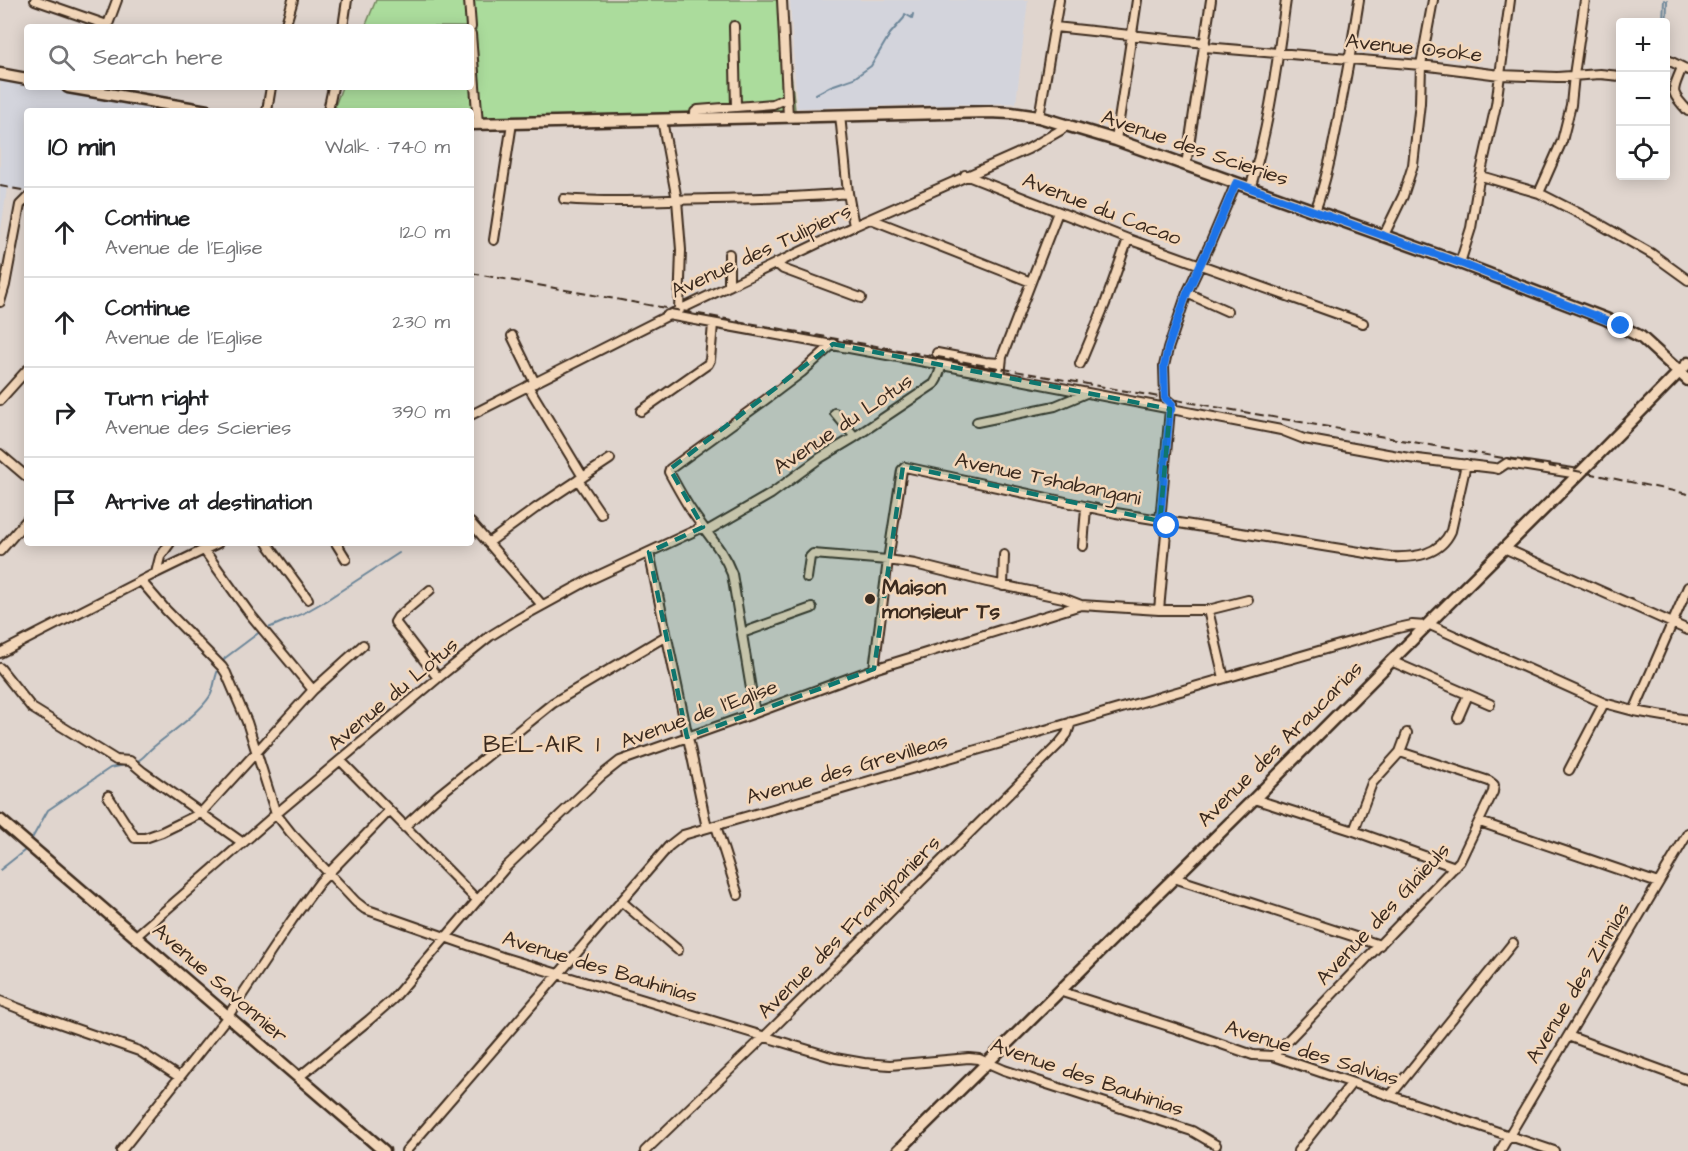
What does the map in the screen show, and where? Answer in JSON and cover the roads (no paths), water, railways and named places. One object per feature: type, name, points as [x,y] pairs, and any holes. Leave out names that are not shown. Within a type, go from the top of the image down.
[{"type":"street","points":[[108,24],[117,0]]},
{"type":"street","points":[[286,24],[293,0]]},
{"type":"street","points":[[343,24],[347,0]]},
{"type":"street","points":[[469,0],[471,24]]},
{"type":"street","points":[[782,0],[788,116]]},
{"type":"street","points":[[1039,117],[1059,0]]},
{"type":"street","points":[[1116,140],[1137,0]]},
{"type":"street","points":[[1186,165],[1211,0]]},
{"type":"street","points":[[1250,189],[1262,145],[1286,0]]},
{"type":"street","points":[[1315,211],[1327,171],[1350,60],[1359,0]]},
{"type":"street","points":[[1383,237],[1403,196],[1413,165],[1420,103],[1421,65],[1433,0]]},
{"type":"street","points":[[1460,263],[1469,235],[1496,105],[1510,0]]},
{"type":"street","points":[[1539,194],[1562,141],[1571,105],[1586,0]]},
{"type":"street","points":[[39,1],[102,24]]},
{"type":"street","points":[[734,26],[736,106]]},
{"type":"street","name":"Avenue Osoke","points":[[1055,27],[1279,53],[1421,65],[1500,75],[1616,76]]},
{"type":"street","points":[[1670,62],[1685,69],[1674,94],[1688,111]]},
{"type":"street","points":[[0,74],[24,78]]},
{"type":"street","points":[[97,90],[191,108]]},
{"type":"street","points":[[268,108],[270,90]]},
{"type":"street","points":[[329,108],[332,90]]},
{"type":"street","points":[[473,90],[475,124]]},
{"type":"street","points":[[695,119],[695,112],[698,110],[773,104],[787,98]]},
{"type":"street","name":"Avenue des Scieries","points":[[475,124],[989,112],[1039,117],[1116,140],[1460,263],[1621,326],[1649,343],[1688,380]]},
{"type":"street","points":[[840,115],[848,193],[854,226]]},
{"type":"street","points":[[662,120],[677,200],[681,250],[679,310]]},
{"type":"street","points":[[494,240],[512,123]]},
{"type":"street","name":"Avenue des Tulipiers","points":[[474,413],[776,263],[1028,148],[1068,124]]},
{"type":"street","name":"Avenue du Cacao","points":[[965,175],[1128,239],[1363,323]]},
{"type":"street","points":[[1481,176],[1539,194],[1596,222],[1652,254],[1688,280]]},
{"type":"street","points":[[1159,610],[1172,404],[1165,398],[1165,356],[1187,293],[1236,183]]},
{"type":"street","points":[[564,199],[586,201],[677,200],[848,193]]},
{"type":"street","points":[[0,302],[20,205],[24,201]]},
{"type":"street","points":[[1000,376],[1000,363],[1015,319],[1058,212]]},
{"type":"street","points":[[871,219],[1030,282]]},
{"type":"street","points":[[1080,364],[1105,304],[1128,239]]},
{"type":"street","points":[[729,254],[729,286]]},
{"type":"street","points":[[776,263],[783,269],[861,298]]},
{"type":"street","points":[[1187,293],[1227,311]]},
{"type":"street","points":[[668,315],[833,344],[1281,430],[1304,439],[1409,458],[1498,468],[1507,463],[1579,474]]},
{"type":"street","points":[[641,411],[708,364],[713,324]]},
{"type":"street","points":[[512,336],[532,384],[601,514]]},
{"type":"street","points":[[755,713],[732,574],[723,554],[691,510],[669,472],[672,466],[802,372],[833,344]]},
{"type":"street","points":[[937,352],[1000,363]]},
{"type":"street","name":"Avenue des Araucarias","points":[[898,1151],[1254,799],[1688,363]]},
{"type":"street","name":"Avenue du Lotus","points":[[136,936],[276,814],[490,636],[589,580],[705,529],[771,494],[820,458],[934,384],[942,365]]},
{"type":"street","points":[[0,400],[24,373]]},
{"type":"street","points":[[977,422],[1055,406],[1086,393]]},
{"type":"street","points":[[835,413],[855,437]]},
{"type":"street","points":[[0,454],[24,474]]},
{"type":"street","points":[[488,543],[610,459]]},
{"type":"street","name":"Avenue Tshabangani","points":[[874,669],[902,470],[907,467],[1086,508],[1405,558],[1428,553],[1441,546],[1448,536],[1466,464]]},
{"type":"street","points":[[1083,546],[1086,508]]},
{"type":"street","points":[[0,551],[24,523]]},
{"type":"street","points":[[474,527],[542,605]]},
{"type":"street","points":[[156,573],[160,557],[168,546]]},
{"type":"street","points":[[0,653],[211,546]]},
{"type":"street","points":[[269,546],[308,598]]},
{"type":"street","points":[[338,546],[346,559]]},
{"type":"street","points":[[204,549],[263,630],[313,690]]},
{"type":"street","points":[[1504,549],[1688,630]]},
{"type":"street","points":[[649,552],[707,828]]},
{"type":"street","points":[[807,578],[810,557],[813,554],[888,560],[923,566],[1064,598],[1081,605],[1159,610],[1208,610],[1248,600]]},
{"type":"street","points":[[1003,586],[1004,555]]},
{"type":"street","name":"Avenue des Bauhinias","points":[[141,581],[222,667],[238,697],[276,814],[297,840],[365,909],[445,938],[558,974],[819,1053],[864,1063],[901,1064],[979,1059],[1004,1071],[1192,1131],[1216,1145]]},
{"type":"street","points":[[1634,711],[1688,587]]},
{"type":"street","points":[[430,590],[394,622],[438,678]]},
{"type":"street","name":"Avenue de l'Eglise","points":[[299,1077],[382,1009],[477,900],[538,836],[615,765],[628,757],[874,669],[1081,605]]},
{"type":"street","points":[[742,633],[812,608]]},
{"type":"street","points":[[1208,610],[1224,678]]},
{"type":"street","points":[[1427,625],[1604,702],[1634,711],[1688,720]]},
{"type":"street","name":"Avenue des Grevilleas","points":[[406,1151],[621,901],[673,842],[683,835],[1398,628],[1427,625]]},
{"type":"street","points":[[404,827],[440,794],[553,703],[666,636]]},
{"type":"street","points":[[108,796],[135,838],[145,838],[162,832],[201,813],[313,690],[363,645]]},
{"type":"street","points":[[1391,661],[1490,704]]},
{"type":"street","points":[[0,668],[20,694],[38,712],[116,760],[131,762],[243,843]]},
{"type":"street","points":[[1458,718],[1468,695]]},
{"type":"street","points":[[1569,770],[1604,702]]},
{"type":"street","name":"Avenue des Frangipaniers","points":[[645,1151],[765,1036],[1059,744],[1067,734],[1071,722]]},
{"type":"street","points":[[1354,831],[1372,783],[1400,752],[1407,733]]},
{"type":"street","name":"Avenue des Glaïeuls","points":[[1273,1056],[1455,867],[1464,856],[1494,790],[1492,783],[1400,752]]},
{"type":"street","points":[[341,761],[477,900]]},
{"type":"street","points":[[1254,799],[1455,867]]},
{"type":"street","points":[[122,1151],[228,1016],[292,920],[329,872],[388,811]]},
{"type":"street","name":"Avenue Savonnier","points":[[0,820],[384,1151]]},
{"type":"street","points":[[1480,822],[1658,883]]},
{"type":"street","points":[[716,826],[738,895]]},
{"type":"street","name":"Avenue des Zinnias","points":[[1500,1151],[1658,883],[1687,838]]},
{"type":"street","points":[[1174,878],[1380,945]]},
{"type":"street","points":[[621,901],[678,950]]},
{"type":"street","points":[[1390,1096],[1513,943]]},
{"type":"street","name":"Avenue des Salvias","points":[[1059,992],[1253,1055],[1273,1056],[1554,1151]]},
{"type":"street","points":[[0,1000],[139,1051],[179,1077]]},
{"type":"street","points":[[1568,1036],[1688,1080]]},
{"type":"street","points":[[1298,1151],[1351,1084]]},
{"type":"waterway","points":[[1663,18],[1664,0]]},
{"type":"waterway","points":[[1667,0],[1667,18]]},
{"type":"waterway","points":[[816,94],[854,78],[871,66],[905,14],[912,18],[913,14]]},
{"type":"waterway","points":[[266,629],[304,613],[399,553]]},
{"type":"waterway","points":[[222,664],[225,658],[261,631]]},
{"type":"waterway","points":[[135,762],[142,759],[205,703],[212,693],[219,668]]},
{"type":"waterway","points":[[30,842],[48,810],[110,768],[130,764]]},
{"type":"waterway","points":[[0,870],[27,847]]},
{"type":"railway","points":[[0,186],[24,190]]},
{"type":"railway","points":[[474,274],[1582,472],[1688,494]]},
{"type":"place","name":"Maison monsieur Ts","points":[[870,599]]},
{"type":"district","name":"BEL-AIR 1","points":[[542,745]]}]
